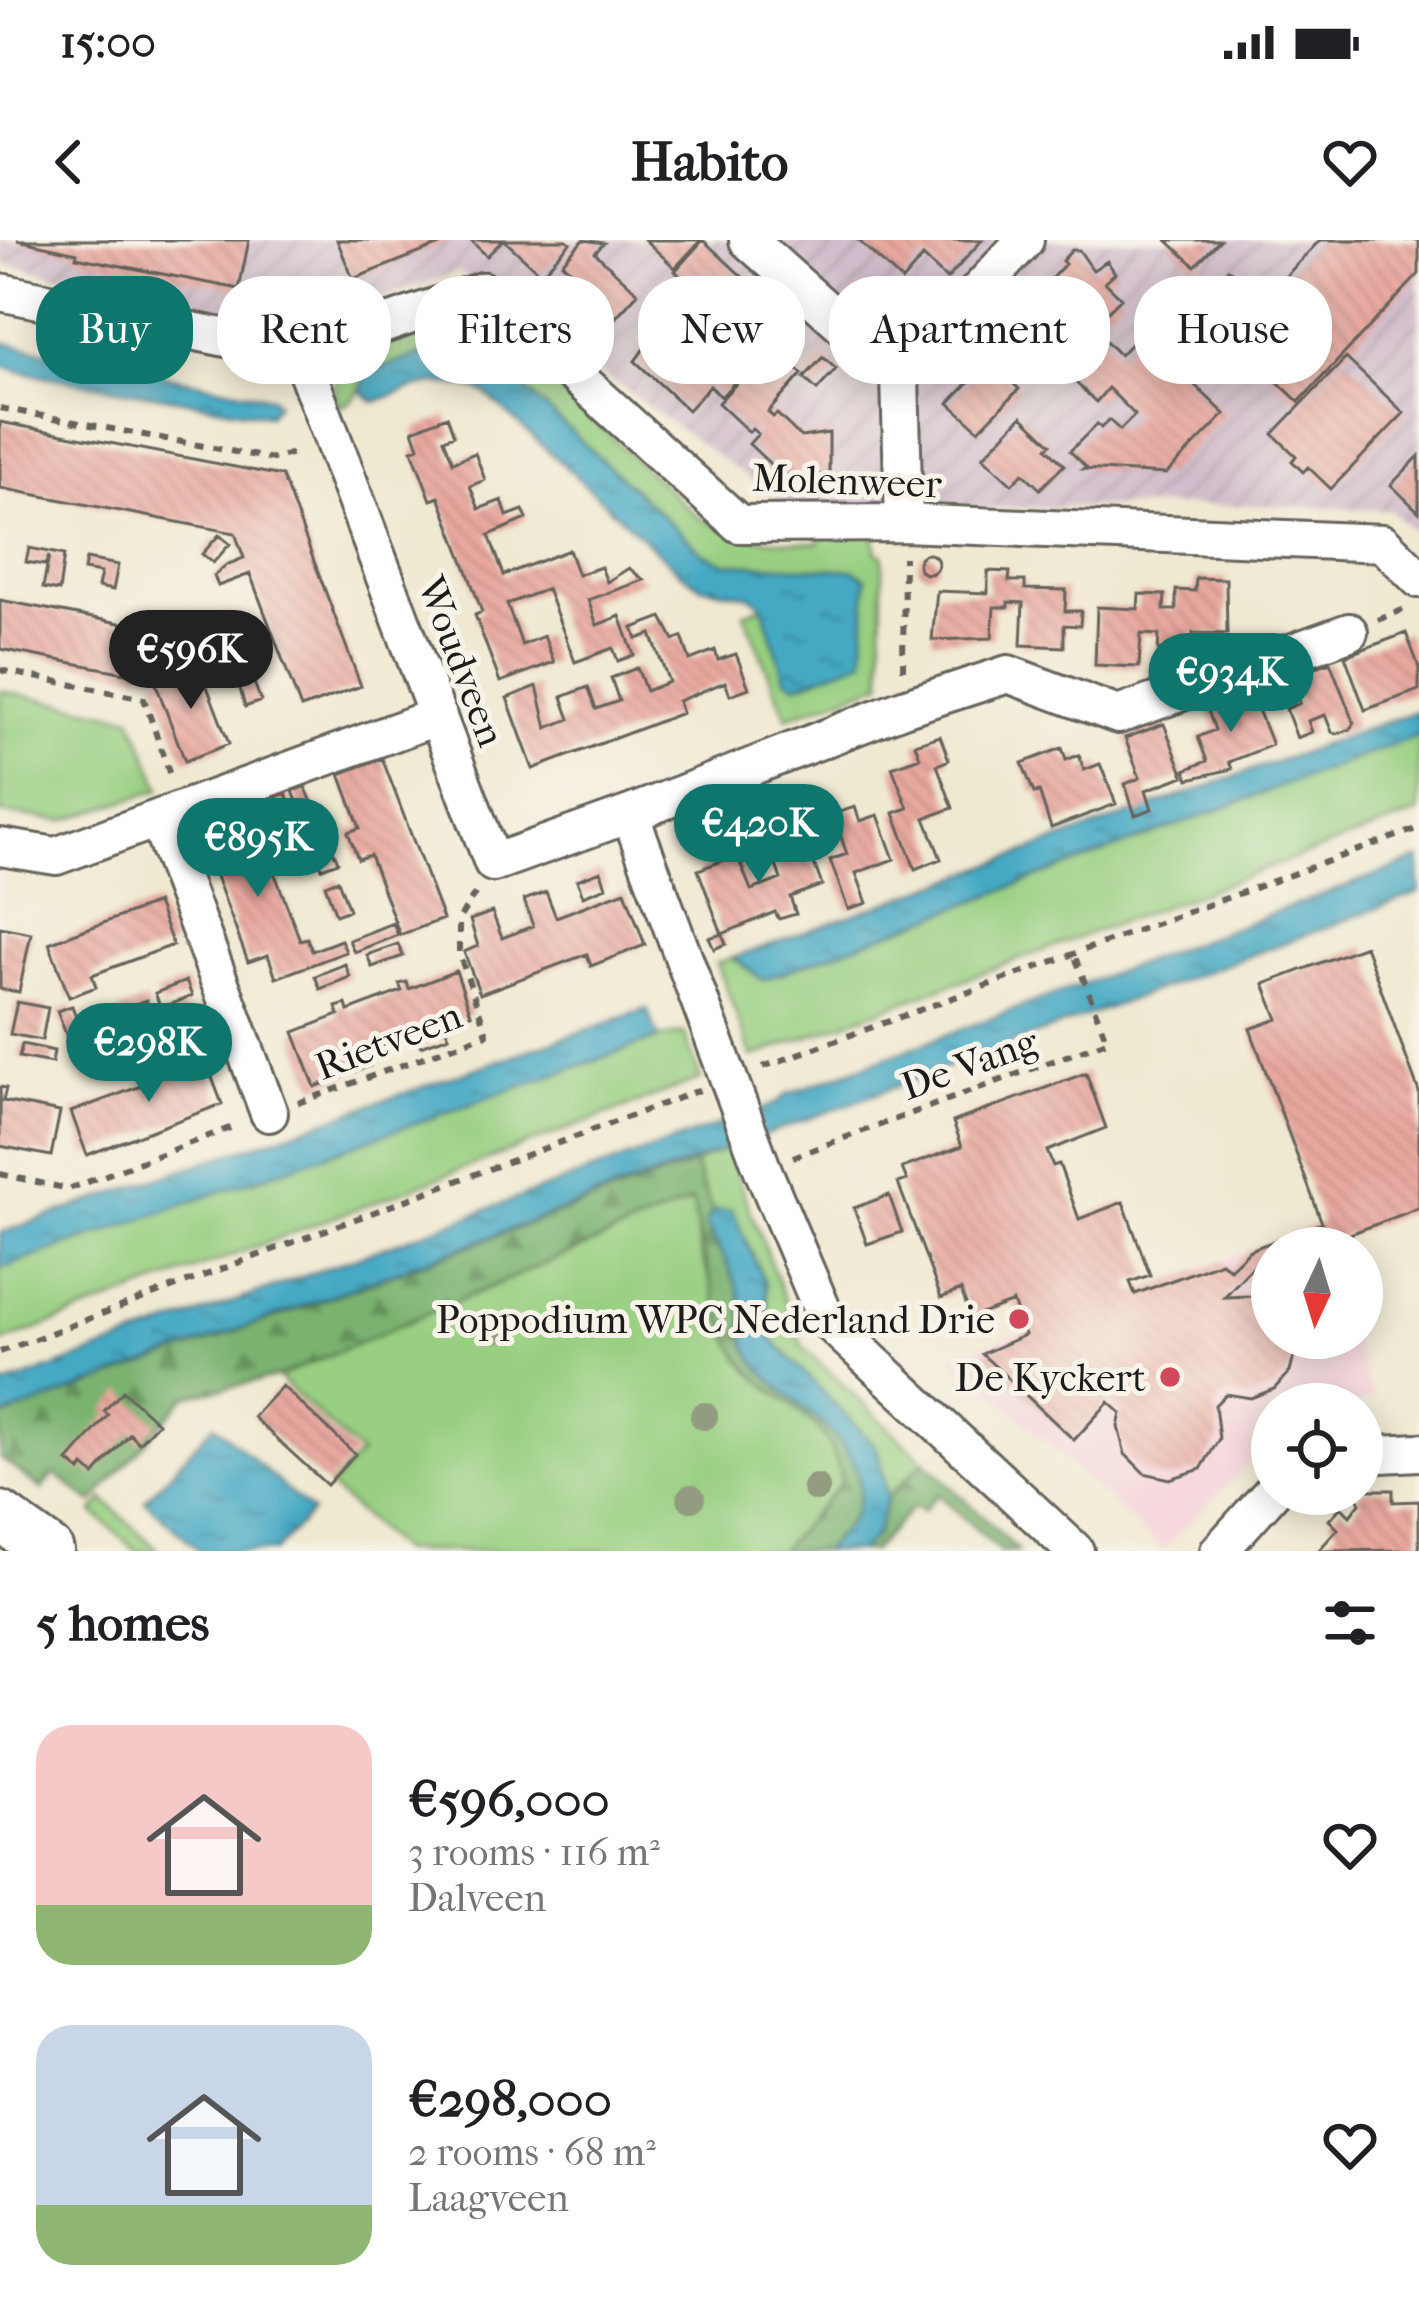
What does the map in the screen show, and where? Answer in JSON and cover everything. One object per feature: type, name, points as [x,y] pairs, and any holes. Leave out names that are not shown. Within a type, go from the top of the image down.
[{"type":"main road","points":[[0,1516],[49,1551]]},
{"type":"street","points":[[748,240],[829,312]]},
{"type":"street","points":[[992,276],[1025,240]]},
{"type":"street","name":"Molenweer","points":[[391,322],[482,291],[739,524],[904,523],[1383,543],[1419,579]]},
{"type":"street","points":[[0,292],[217,336]]},
{"type":"street","name":"Woudveen","points":[[311,384],[493,863]]},
{"type":"street","points":[[900,384],[904,523]]},
{"type":"street","points":[[493,863],[903,708],[1008,674],[1118,715],[1349,632]]},
{"type":"street","points":[[0,847],[56,856],[438,716]]},
{"type":"street","points":[[630,814],[759,1159],[826,1319],[1076,1551]]},
{"type":"street","points":[[170,816],[269,1113]]},
{"type":"street","points":[[1383,1454],[1419,1452]]},
{"type":"street","points":[[1219,1551],[1251,1515]]},
{"type":"path","points":[[0,408],[273,459],[332,440]]},
{"type":"path","points":[[903,708],[904,523]]},
{"type":"path","points":[[0,670],[144,699],[170,816]]},
{"type":"path","name":"Rietveen","points":[[0,1174],[69,1189],[488,1034],[459,953],[459,919],[493,863]]},
{"type":"path","name":"De Vang","points":[[759,1159],[1107,1041],[1076,958]]},
{"type":"shaded area","points":[[0,240],[1419,240],[1419,537],[1390,510],[1269,505],[793,510],[614,382],[614,276],[466,276],[459,271],[415,276],[415,286],[391,295],[391,276],[217,276],[217,310],[193,305],[193,276],[60,276],[0,263]]},
{"type":"shaded area","name":"De Kyckert","points":[[1251,1251],[1251,1359],[1359,1359],[1368,1383],[1251,1383],[1251,1462],[1162,1549],[953,1356]]},
{"type":"green space","points":[[415,335],[415,356],[391,365],[391,344]]},
{"type":"green space","points":[[335,384],[362,384],[358,394],[339,407]]},
{"type":"green space","points":[[519,384],[553,384],[697,516],[726,530],[756,538],[819,543],[825,530],[874,530],[877,553],[883,555],[882,683],[787,717],[744,613],[763,606],[785,678],[864,660],[726,563],[704,554]]},
{"type":"green space","points":[[0,691],[132,717],[161,789],[63,821],[0,813]]},
{"type":"green space","points":[[1419,735],[1419,813],[752,1057],[717,963],[733,958],[763,980]]},
{"type":"green space","points":[[684,1033],[701,1079],[0,1343],[0,1269]]},
{"type":"green space","points":[[726,1147],[803,1347],[924,1461],[887,1498],[877,1448],[771,1338],[765,1283],[732,1211],[712,1211],[694,1164]]},
{"type":"green space","points":[[694,1164],[712,1211],[706,1225],[738,1291],[751,1355],[843,1446],[855,1467],[860,1490],[853,1516],[822,1551],[780,1551],[841,1483],[836,1459],[813,1423],[766,1385],[738,1354],[716,1300],[692,1201],[278,1377],[186,1396],[92,1503],[55,1474],[42,1489],[0,1458],[0,1418]]},
{"type":"green space","points":[[693,1201],[700,1253],[740,1359],[818,1428],[839,1460],[841,1483],[780,1551],[400,1551],[330,1487],[360,1454],[278,1377]]},
{"type":"green space","points":[[924,1461],[1018,1551],[1000,1551],[937,1494],[922,1512],[914,1506],[872,1551],[860,1551],[876,1534],[887,1498]]},
{"type":"green space","points":[[103,1499],[159,1551],[136,1551],[93,1512]]},
{"type":"water","points":[[0,342],[36,349],[36,374],[0,365]]},
{"type":"water","points":[[415,356],[415,384],[519,384],[704,554],[726,563],[854,570],[866,578],[864,660],[797,685],[785,678],[763,606],[751,596],[701,586],[681,573],[484,392],[429,385],[374,402],[361,391],[363,384],[391,384],[391,365]]},
{"type":"water","points":[[193,381],[272,397],[277,404],[268,415],[91,384]]},
{"type":"water","points":[[1419,710],[1419,735],[763,980],[733,958]]},
{"type":"water","points":[[1419,859],[1419,893],[0,1418],[0,1387],[776,1104],[787,1094]]},
{"type":"water","points":[[647,1009],[659,1038],[0,1269],[0,1233]]},
{"type":"water","points":[[732,1210],[765,1283],[771,1338],[877,1448],[887,1498],[876,1534],[860,1551],[822,1551],[853,1516],[859,1490],[855,1467],[843,1446],[765,1373],[748,1349],[738,1291],[706,1225],[712,1211]]},
{"type":"water","points":[[214,1424],[311,1512],[275,1551],[200,1551],[145,1501]]},
{"type":"building","points":[[17,240],[249,240],[242,276],[217,276],[217,285],[193,280],[193,276],[76,257],[77,253]]},
{"type":"building","points":[[337,240],[452,240],[361,276],[352,276]]},
{"type":"building","points":[[470,240],[503,240],[487,256]]},
{"type":"building","points":[[504,240],[567,240],[570,243],[541,274]]},
{"type":"building","points":[[583,240],[604,243],[595,253],[638,293],[614,319],[614,276],[571,276],[574,273],[562,263]]},
{"type":"building","points":[[645,240],[701,240],[675,268]]},
{"type":"building","points":[[703,240],[742,276],[680,276],[675,271]]},
{"type":"building","points":[[858,240],[982,240],[950,276],[923,257],[906,276],[897,276]]},
{"type":"building","points":[[1167,240],[1220,240],[1195,266]]},
{"type":"building","points":[[1320,240],[1419,240],[1419,274],[1332,367],[1332,276],[1286,276]]},
{"type":"building","points":[[1072,250],[1079,250],[1093,270],[1107,261],[1115,273],[1110,278],[1054,276]]},
{"type":"building","points":[[1110,287],[1121,298],[1110,309]]},
{"type":"building","points":[[1134,341],[1134,384],[1194,384],[1225,414],[1166,474],[1083,469],[1086,467],[1070,451],[1097,424],[1101,428],[1109,420],[1120,430],[1135,415],[1108,388],[1096,402],[1077,384],[1110,384],[1110,345],[1120,355]]},
{"type":"building","points":[[823,357],[829,363],[829,377],[817,390],[805,377]]},
{"type":"building","points":[[1346,358],[1404,413],[1331,489],[1308,467],[1303,472],[1292,461],[1296,456],[1273,434],[1321,384],[1332,384],[1332,373]]},
{"type":"building","points":[[660,384],[733,384],[721,397],[710,386],[688,410]]},
{"type":"building","points":[[736,384],[793,384],[768,412],[773,417],[777,414],[801,437],[829,433],[829,475],[782,475],[749,444],[758,434],[749,432],[718,403]]},
{"type":"building","points":[[967,384],[1014,384],[1019,389],[979,430],[949,403]]},
{"type":"building","points":[[1280,384],[1316,384],[1299,402]]},
{"type":"building","points":[[447,416],[454,435],[444,439],[453,462],[475,453],[485,480],[470,486],[479,509],[502,500],[507,516],[523,510],[527,519],[489,535],[504,575],[569,550],[578,575],[601,567],[607,582],[629,568],[644,580],[588,600],[597,625],[620,616],[634,655],[618,661],[613,648],[575,662],[547,589],[507,604],[522,645],[544,636],[554,662],[500,682],[475,615],[482,612],[464,562],[439,497],[431,500],[412,450],[419,447],[413,430]]},
{"type":"building","points":[[1022,416],[1051,444],[1047,448],[1064,465],[1040,489],[1023,473],[1012,484],[983,457]]},
{"type":"building","points":[[0,422],[282,476],[361,686],[301,708],[250,574],[218,586],[214,576],[244,558],[235,533],[0,488]]},
{"type":"building","points":[[1419,456],[1419,512],[1391,485]]},
{"type":"building","points":[[219,535],[230,544],[213,563],[202,554]]},
{"type":"building","points":[[29,548],[64,555],[59,591],[43,588],[49,556],[45,565],[26,562]]},
{"type":"building","points":[[928,554],[938,564],[928,574],[918,564]]},
{"type":"building","points":[[86,559],[118,565],[113,590],[98,587],[101,573],[84,570]]},
{"type":"building","points":[[988,571],[1010,572],[1009,581],[1025,581],[1025,589],[1066,590],[1065,611],[1081,611],[1080,626],[1064,625],[1064,647],[1021,645],[1023,603],[1008,602],[1008,607],[994,607],[992,638],[932,640],[937,591],[988,593]]},
{"type":"building","points":[[1196,578],[1226,579],[1227,634],[1193,633],[1193,645],[1158,650],[1159,635],[1141,634],[1139,667],[1095,665],[1097,607],[1138,609],[1139,594],[1165,595],[1164,610],[1176,610],[1176,590],[1195,591]]},
{"type":"building","points":[[0,600],[150,629],[141,676],[0,649]]},
{"type":"building","points":[[662,617],[674,640],[682,637],[690,660],[715,650],[718,660],[736,654],[749,688],[730,695],[725,682],[678,701],[682,713],[533,769],[507,698],[537,686],[547,728],[570,719],[562,697],[588,687],[596,709],[619,701],[611,678],[637,668],[646,691],[669,682],[651,634],[637,639],[633,628]]},
{"type":"building","points":[[1406,633],[1419,667],[1419,690],[1365,710],[1345,656]]},
{"type":"building","points":[[245,659],[261,701],[245,707],[233,663]]},
{"type":"building","points":[[1330,662],[1354,723],[1337,734],[1325,715],[1308,721],[1312,732],[1297,738],[1286,709],[1300,703],[1290,677]]},
{"type":"building","points":[[198,663],[229,744],[185,761],[154,679]]},
{"type":"building","points":[[1251,692],[1272,745],[1229,762],[1232,769],[1189,779],[1185,770],[1207,761],[1198,737],[1215,730],[1207,708]]},
{"type":"building","points":[[1164,724],[1184,776],[1146,790],[1152,809],[1135,815],[1125,784],[1140,778],[1125,738]]},
{"type":"building","points":[[940,736],[949,760],[937,765],[953,808],[925,818],[941,859],[915,869],[894,813],[908,808],[892,767],[920,757],[915,744]]},
{"type":"building","points":[[1062,748],[1066,760],[1079,755],[1084,770],[1100,764],[1116,804],[1051,828],[1039,791],[1034,793],[1022,763]]},
{"type":"building","points":[[382,758],[443,919],[400,935],[370,855],[358,859],[348,832],[360,828],[340,774]]},
{"type":"building","points":[[305,786],[338,862],[322,868],[293,791]]},
{"type":"building","points":[[286,793],[296,822],[285,826],[274,798]]},
{"type":"building","points":[[855,807],[860,821],[878,815],[894,859],[856,873],[867,903],[848,909],[830,860],[847,854],[833,814]]},
{"type":"building","points":[[240,811],[261,865],[270,861],[300,940],[307,938],[312,951],[341,940],[346,952],[276,978],[268,955],[248,962],[198,828]]},
{"type":"building","points":[[802,831],[822,885],[790,897],[796,914],[779,919],[775,912],[722,934],[698,870],[737,855],[751,890],[763,886],[781,879],[768,843]]},
{"type":"building","points":[[301,833],[312,864],[300,868],[289,837]]},
{"type":"building","points":[[601,871],[606,887],[583,896],[577,880]]},
{"type":"building","points":[[338,880],[349,910],[336,915],[325,885]]},
{"type":"building","points":[[625,891],[645,945],[591,966],[587,954],[480,994],[464,952],[478,946],[470,920],[492,912],[502,938],[533,926],[524,900],[546,892],[556,917]]},
{"type":"building","points":[[157,903],[173,945],[92,975],[96,987],[69,997],[49,943]]},
{"type":"building","points":[[393,923],[398,935],[354,952],[349,940]]},
{"type":"building","points":[[0,927],[31,933],[19,992],[0,989]]},
{"type":"building","points":[[722,934],[726,944],[714,949],[709,938]]},
{"type":"building","points":[[398,944],[403,956],[372,967],[367,955]]},
{"type":"building","points":[[1365,946],[1419,1092],[1419,1208],[1369,1227],[1311,1227],[1322,1223],[1250,1029],[1278,1019],[1264,984]]},
{"type":"building","points":[[345,964],[350,977],[320,989],[315,976]]},
{"type":"building","points":[[456,971],[471,1014],[444,1024],[449,1036],[421,1046],[417,1034],[365,1054],[370,1066],[315,1087],[294,1032],[339,1015],[336,1007],[346,1004],[348,1011],[402,991],[399,984],[407,982],[409,989]]},
{"type":"building","points":[[186,981],[192,996],[161,1008],[155,993]]},
{"type":"building","points":[[146,1000],[150,1012],[123,1021],[119,1010]]},
{"type":"building","points":[[17,1002],[48,1008],[42,1040],[10,1034]]},
{"type":"building","points":[[72,1006],[83,1037],[69,1042],[57,1011]]},
{"type":"building","points":[[185,1007],[191,1022],[160,1033],[154,1018]]},
{"type":"building","points":[[142,1023],[147,1036],[126,1043],[131,1056],[115,1061],[111,1049],[99,1054],[94,1041]]},
{"type":"building","points":[[22,1044],[54,1051],[52,1063],[19,1057]]},
{"type":"building","points":[[203,1054],[222,1104],[87,1155],[71,1112],[152,1082],[147,1071]]},
{"type":"building","points":[[1086,1073],[1106,1128],[1047,1151],[1053,1166],[1059,1164],[1079,1219],[1123,1202],[1150,1275],[1130,1282],[1135,1294],[1221,1262],[1230,1269],[1250,1250],[1251,1268],[1224,1297],[1251,1296],[1251,1359],[1293,1359],[1290,1372],[1280,1383],[1251,1383],[1251,1398],[1226,1394],[1215,1405],[1219,1439],[1201,1469],[1170,1479],[1144,1473],[1125,1454],[1118,1427],[1121,1413],[1109,1402],[1074,1440],[982,1354],[1025,1335],[1013,1302],[971,1318],[961,1290],[941,1298],[898,1183],[907,1180],[902,1168],[962,1146],[953,1122]]},
{"type":"building","points":[[0,1087],[6,1088],[3,1101],[60,1112],[51,1156],[0,1146]]},
{"type":"building","points":[[889,1195],[902,1232],[867,1244],[854,1208]]},
{"type":"building","points":[[282,1386],[355,1454],[327,1485],[253,1417]]},
{"type":"building","points":[[123,1391],[158,1423],[139,1443],[130,1434],[94,1475],[84,1466],[80,1471],[68,1461]]},
{"type":"building","points":[[1383,1490],[1393,1490],[1393,1502],[1419,1501],[1419,1550],[1318,1551],[1338,1529],[1329,1520],[1334,1515],[1383,1515]]},
{"type":"place","name":"Poppodium WPC Nederland Drie","points":[[1019,1319]]},
{"type":"place","name":"De Kyckert","points":[[1170,1377]]}]
